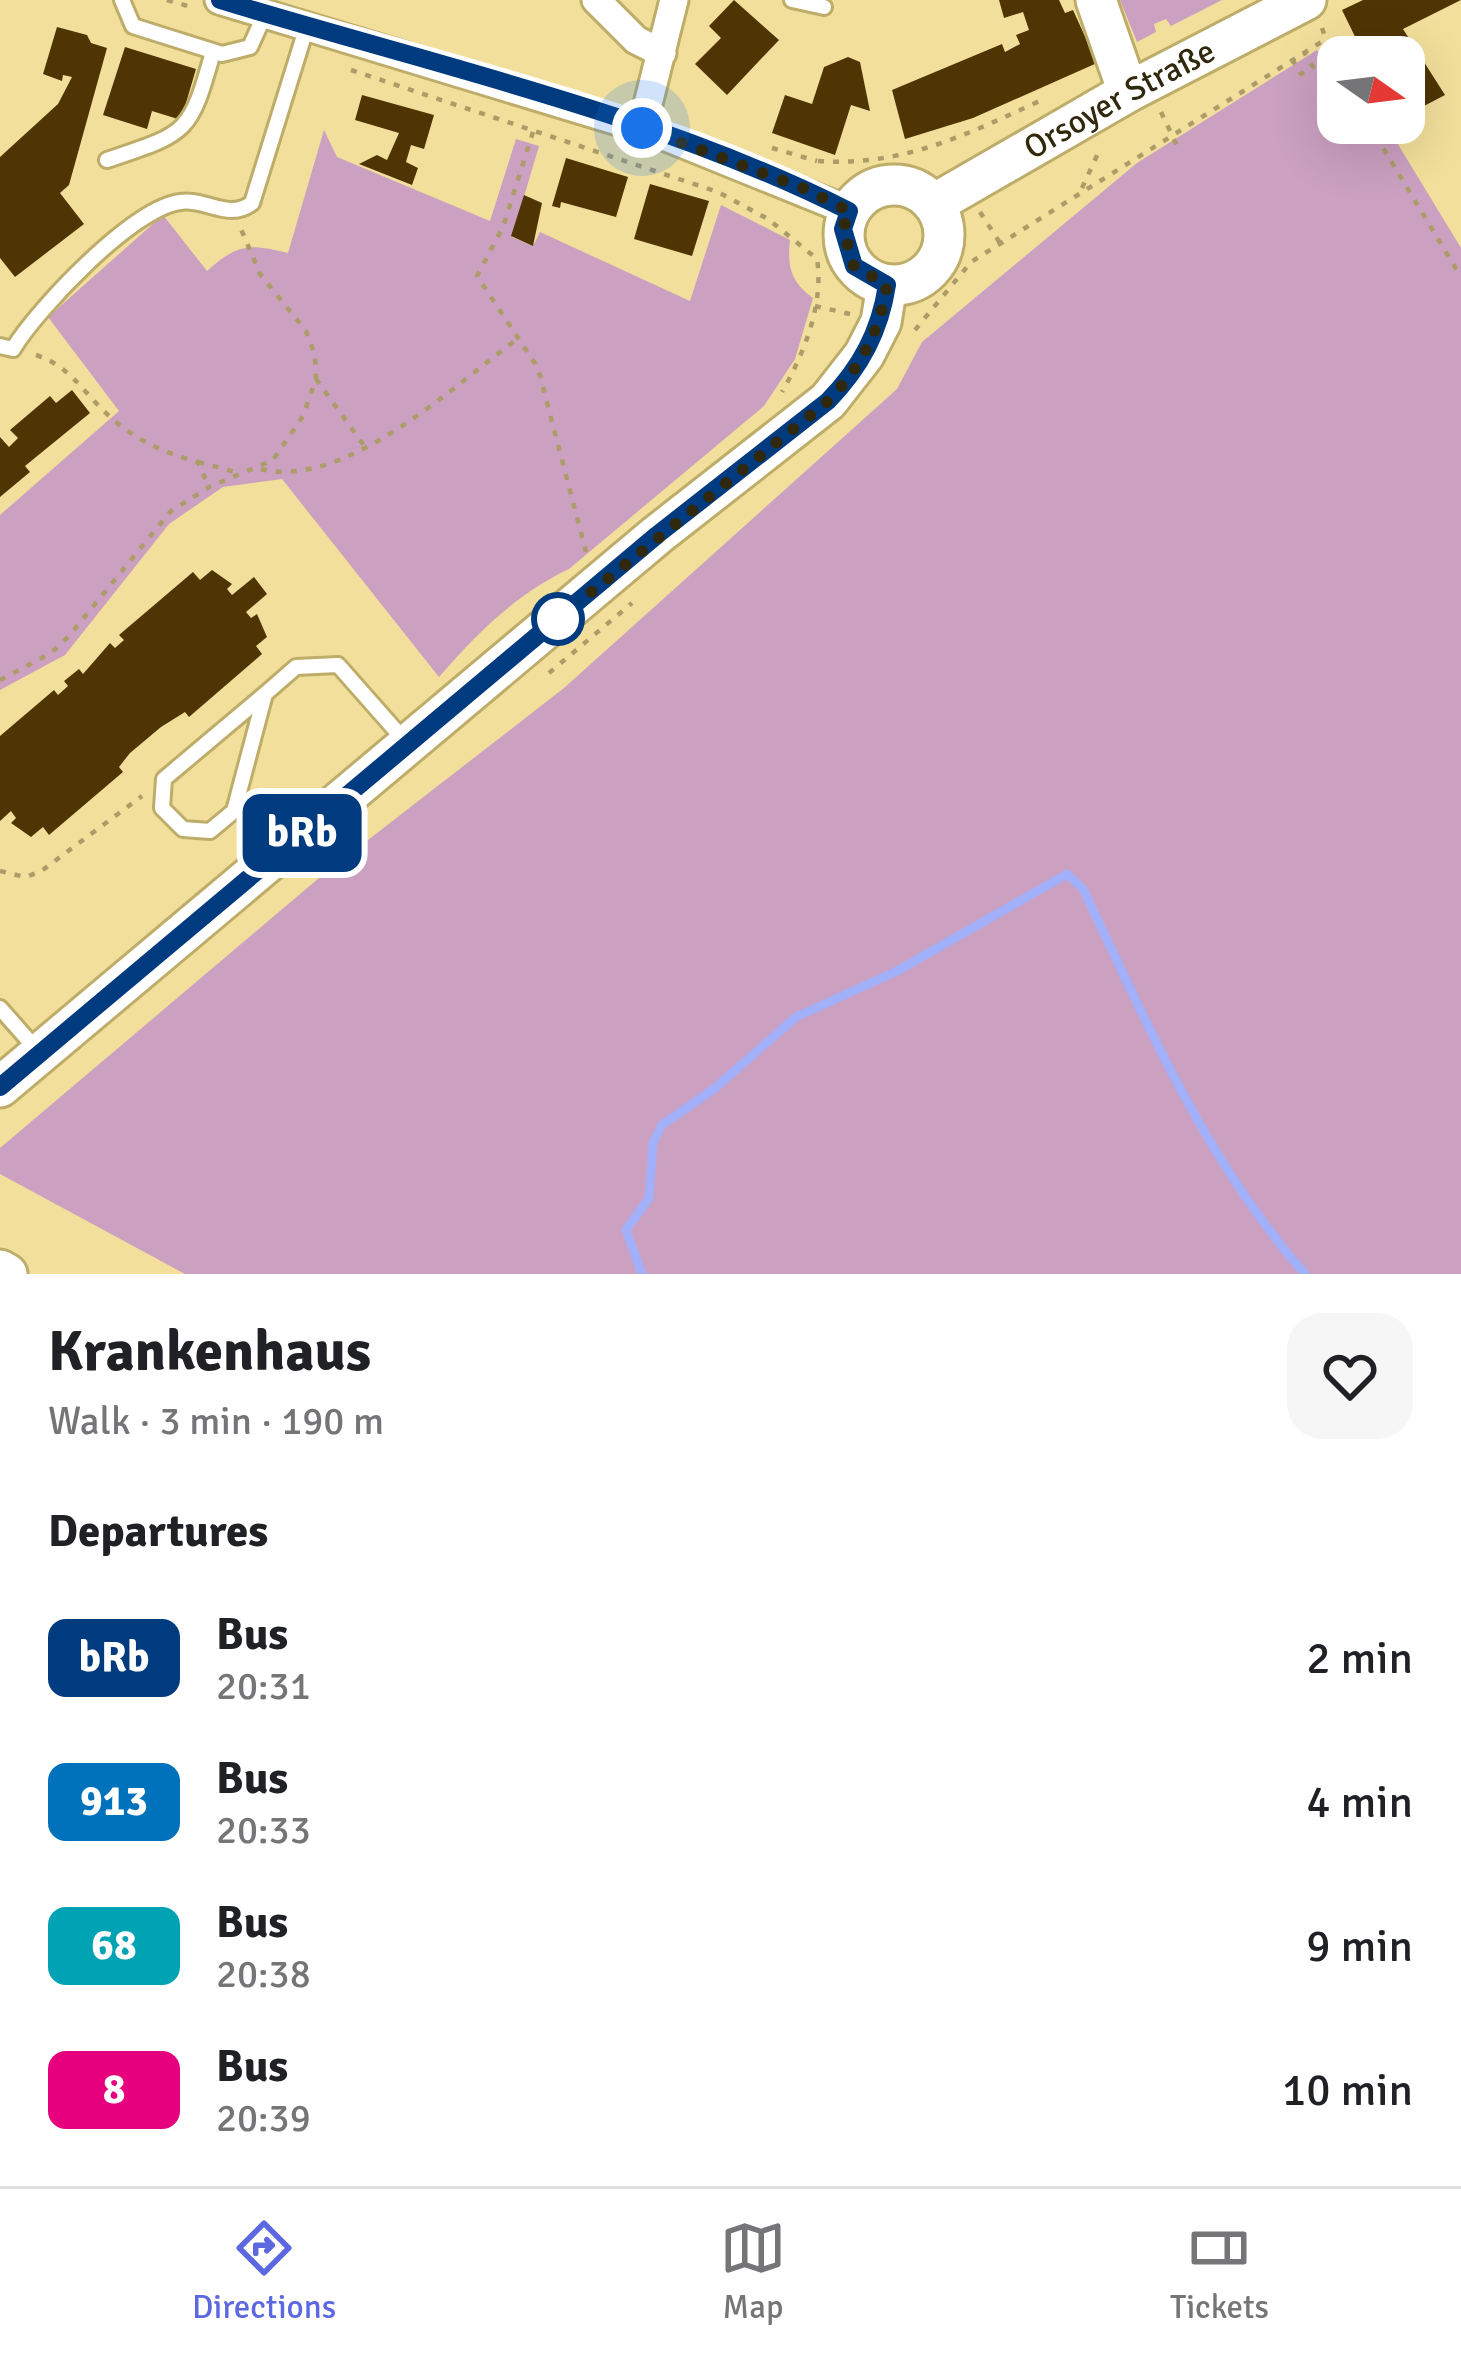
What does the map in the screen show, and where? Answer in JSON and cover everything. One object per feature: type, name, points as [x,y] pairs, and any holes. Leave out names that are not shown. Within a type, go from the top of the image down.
[{"type":"street","points":[[596,0],[636,40],[662,53]]},
{"type":"street","points":[[642,128],[674,0]]},
{"type":"street","points":[[1096,0],[1137,87]]},
{"type":"street","name":"Orsoyer Straße","points":[[934,204],[1137,87],[1306,0]]},
{"type":"street","points":[[212,6],[265,14],[305,34],[642,128],[803,188],[849,211]]},
{"type":"street","points":[[900,184],[934,204],[944,229],[939,256],[918,279],[887,285],[854,266],[843,229],[862,195],[900,184]]},
{"type":"street","points":[[0,1087],[657,535],[828,401],[848,381],[881,322],[887,285]]},
{"type":"lane","points":[[122,0],[133,26],[213,52],[250,47],[265,14]]},
{"type":"lane","points":[[792,0],[824,7]]},
{"type":"lane","points":[[7,347],[48,303],[145,217],[182,202],[243,210],[259,191],[305,34]]},
{"type":"lane","points":[[107,160],[181,131],[191,121],[213,52]]},
{"type":"lane","points":[[265,694],[239,796],[223,824],[196,832],[183,829],[162,808],[159,793],[173,767],[296,667],[338,665],[408,745]]},
{"type":"lane","points":[[0,1008],[40,1053]]},
{"type":"path","points":[[167,0],[212,6]]},
{"type":"path","points":[[305,34],[368,79],[533,130],[746,205],[817,259],[815,306]]},
{"type":"path","points":[[1082,188],[1317,44]]},
{"type":"path","points":[[1292,59],[1300,74],[1313,67],[1304,52]]},
{"type":"path","points":[[1137,87],[1172,133],[1178,150]]},
{"type":"path","points":[[803,188],[817,160],[893,159],[938,148],[1057,93]]},
{"type":"path","points":[[543,98],[503,227],[477,276],[538,368],[581,546],[591,560]]},
{"type":"path","points":[[1381,144],[1461,277]]},
{"type":"path","points":[[230,211],[260,274],[307,331],[316,379],[365,448]]},
{"type":"path","points":[[258,468],[289,475],[349,458],[520,338]]},
{"type":"path","points":[[7,347],[60,363],[107,414],[153,449],[240,473]]},
{"type":"path","points":[[0,680],[61,644],[154,527],[209,487],[258,468],[287,444],[316,379]]},
{"type":"path","points":[[198,463],[209,487]]},
{"type":"path","points":[[0,871],[25,877],[40,872],[129,804],[159,793]]},
{"type":"shaded area","points":[[1120,0],[1222,0],[1171,26],[1166,19],[1154,24],[1156,32],[1137,42]]},
{"type":"shaded area","points":[[1317,50],[1317,144],[1398,144],[1461,248],[1461,1274],[185,1274],[0,1174],[0,1148],[319,878],[564,688],[897,389],[922,342],[1137,163]]},
{"type":"shaded area","points":[[324,130],[337,157],[490,221],[516,139],[539,146],[512,237],[533,246],[540,232],[690,301],[721,205],[790,240],[792,273],[813,298],[795,359],[764,406],[569,569],[498,616],[439,677],[282,479],[223,487],[169,524],[65,655],[0,690],[0,515],[119,411],[48,317],[163,215],[207,271],[244,248],[288,253]]},
{"type":"building","points":[[734,0],[779,40],[727,95],[695,64],[721,38],[709,26]]},
{"type":"building","points":[[999,0],[1059,0],[1065,13],[1073,10],[1097,63],[973,118],[905,139],[892,90],[1002,44],[1005,52],[1020,44],[1016,35],[1029,30],[1023,12],[1004,18]]},
{"type":"building","points":[[1363,0],[1461,0],[1403,29],[1407,36],[1355,36],[1342,10]]},
{"type":"building","points":[[57,27],[87,35],[91,43],[107,48],[69,185],[60,193],[84,224],[15,277],[0,258],[0,157],[58,104],[72,77],[63,75],[62,81],[43,74]]},
{"type":"building","points":[[125,47],[196,69],[181,120],[152,111],[147,129],[103,115]]},
{"type":"building","points":[[848,57],[860,62],[870,111],[851,105],[835,155],[772,133],[785,95],[812,104],[824,67]]},
{"type":"building","points":[[1425,64],[1445,95],[1425,105]]},
{"type":"building","points":[[362,95],[434,115],[424,149],[411,145],[406,162],[418,168],[412,185],[359,164],[377,155],[387,160],[399,133],[355,120]]},
{"type":"building","points":[[566,158],[628,177],[616,217],[561,202],[560,208],[552,206]]},
{"type":"building","points":[[650,184],[709,201],[692,256],[634,239]]},
{"type":"building","points":[[524,195],[542,203],[533,246],[511,236]]},
{"type":"building","points":[[72,390],[90,413],[25,466],[30,472],[0,497],[0,437],[9,447],[18,438],[10,430],[50,396],[56,403]]},
{"type":"building","points":[[212,570],[232,584],[227,589],[232,595],[254,577],[267,594],[246,612],[251,618],[257,614],[267,637],[256,646],[262,654],[189,717],[185,712],[130,753],[119,767],[123,772],[49,835],[43,827],[31,837],[11,823],[16,818],[11,811],[0,821],[0,736],[54,690],[58,695],[68,686],[64,681],[79,669],[83,674],[110,643],[115,648],[124,640],[119,635],[193,572],[200,580]]},
{"type":"waterway","points":[[642,1274],[626,1230],[649,1198],[653,1143],[662,1125],[715,1088],[796,1017],[897,971],[1067,874],[1083,889],[1155,1041],[1208,1138],[1269,1230],[1305,1274]]},
{"type":"bus line","name":"bRb","points":[[0,1087],[657,535],[828,401],[848,381],[881,322],[887,285],[854,266],[845,249],[843,229],[849,211],[803,188],[654,132],[220,0]]},
{"type":"route","points":[[558,619],[828,401],[848,381],[881,322],[887,285],[854,266],[845,249],[843,229],[849,211],[803,188],[642,128]]}]
